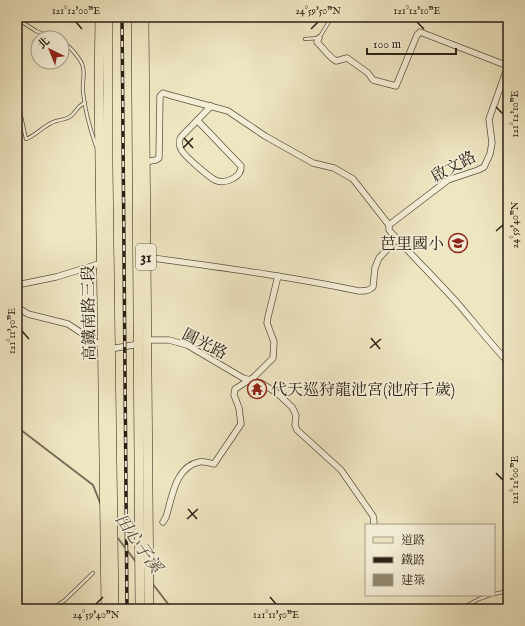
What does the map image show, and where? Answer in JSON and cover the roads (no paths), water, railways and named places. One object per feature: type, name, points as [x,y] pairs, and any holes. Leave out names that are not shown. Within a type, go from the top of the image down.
[{"type":"main road","name":"高鐵南路三段","points":[[100,17],[98,89],[102,263],[107,348]]},
{"type":"main road","name":"高鐵南路三段","points":[[106,609],[111,604],[107,458],[108,17]]},
{"type":"main road","name":"31","points":[[136,17],[138,193],[143,342],[144,496],[149,609]]},
{"type":"main road","name":"31","points":[[143,342],[146,257],[144,17]]},
{"type":"main road","points":[[138,193],[145,162]]},
{"type":"main road","points":[[101,206],[108,165]]},
{"type":"main road","name":"31","points":[[140,609],[144,496]]},
{"type":"street","points":[[319,38],[317,42],[326,50],[328,56],[336,61],[347,58],[368,73],[373,80],[396,86],[416,35],[420,32],[508,66]]},
{"type":"street","name":"啟文路","points":[[389,225],[448,180],[484,167],[490,154],[492,143],[489,119],[508,66]]},
{"type":"street","points":[[145,162],[159,158],[160,96],[163,93],[228,111],[265,136],[313,163],[334,168],[353,179],[389,225],[389,230],[458,304],[492,346],[508,362]]},
{"type":"street","points":[[197,120],[241,166],[242,171],[239,176],[225,181],[217,181],[209,176],[183,153],[180,147],[180,140],[197,120],[211,106]]},
{"type":"street","points":[[146,257],[278,276],[359,291],[369,291],[375,284],[375,268],[379,258],[397,239]]},
{"type":"street","points":[[17,285],[56,277],[102,263]]},
{"type":"street","points":[[163,522],[168,512],[176,482],[186,469],[191,465],[201,462],[214,464],[241,424],[239,408],[234,395],[235,389],[258,374],[273,358],[274,342],[267,323],[278,276]]},
{"type":"street","points":[[17,308],[28,314],[68,324],[107,348]]},
{"type":"street","name":"圓光路","points":[[107,348],[143,342],[169,340],[187,345],[243,378],[261,383],[277,393],[292,407],[296,415],[295,425],[297,430],[341,470],[373,516],[373,524]]},
{"type":"lane","points":[[18,17],[19,20],[34,30]]},
{"type":"lane","points":[[305,40],[319,38],[332,17]]},
{"type":"lane","points":[[70,48],[83,66],[83,90],[85,103],[94,140],[100,156]]},
{"type":"lane","points":[[17,98],[26,139],[34,136],[51,123],[65,120],[71,116],[78,107],[85,103]]},
{"type":"lane","points":[[52,609],[65,600],[94,573]]},
{"type":"lane","points":[[495,594],[508,591]]},
{"type":"lane","points":[[460,609],[487,596]]},
{"type":"waterway","name":"田心子溪","points":[[17,427],[93,485],[101,505]]},
{"type":"waterway","name":"田心子溪","points":[[117,537],[136,562]]},
{"type":"waterway","name":"田心子溪","points":[[152,583],[172,609]]},
{"type":"railway","points":[[122,17],[127,609]]},
{"type":"place","name":"芭里國小","points":[[458,243]]},
{"type":"place","name":"代天巡狩龍池宮(池府千歲)","points":[[257,389]]}]
